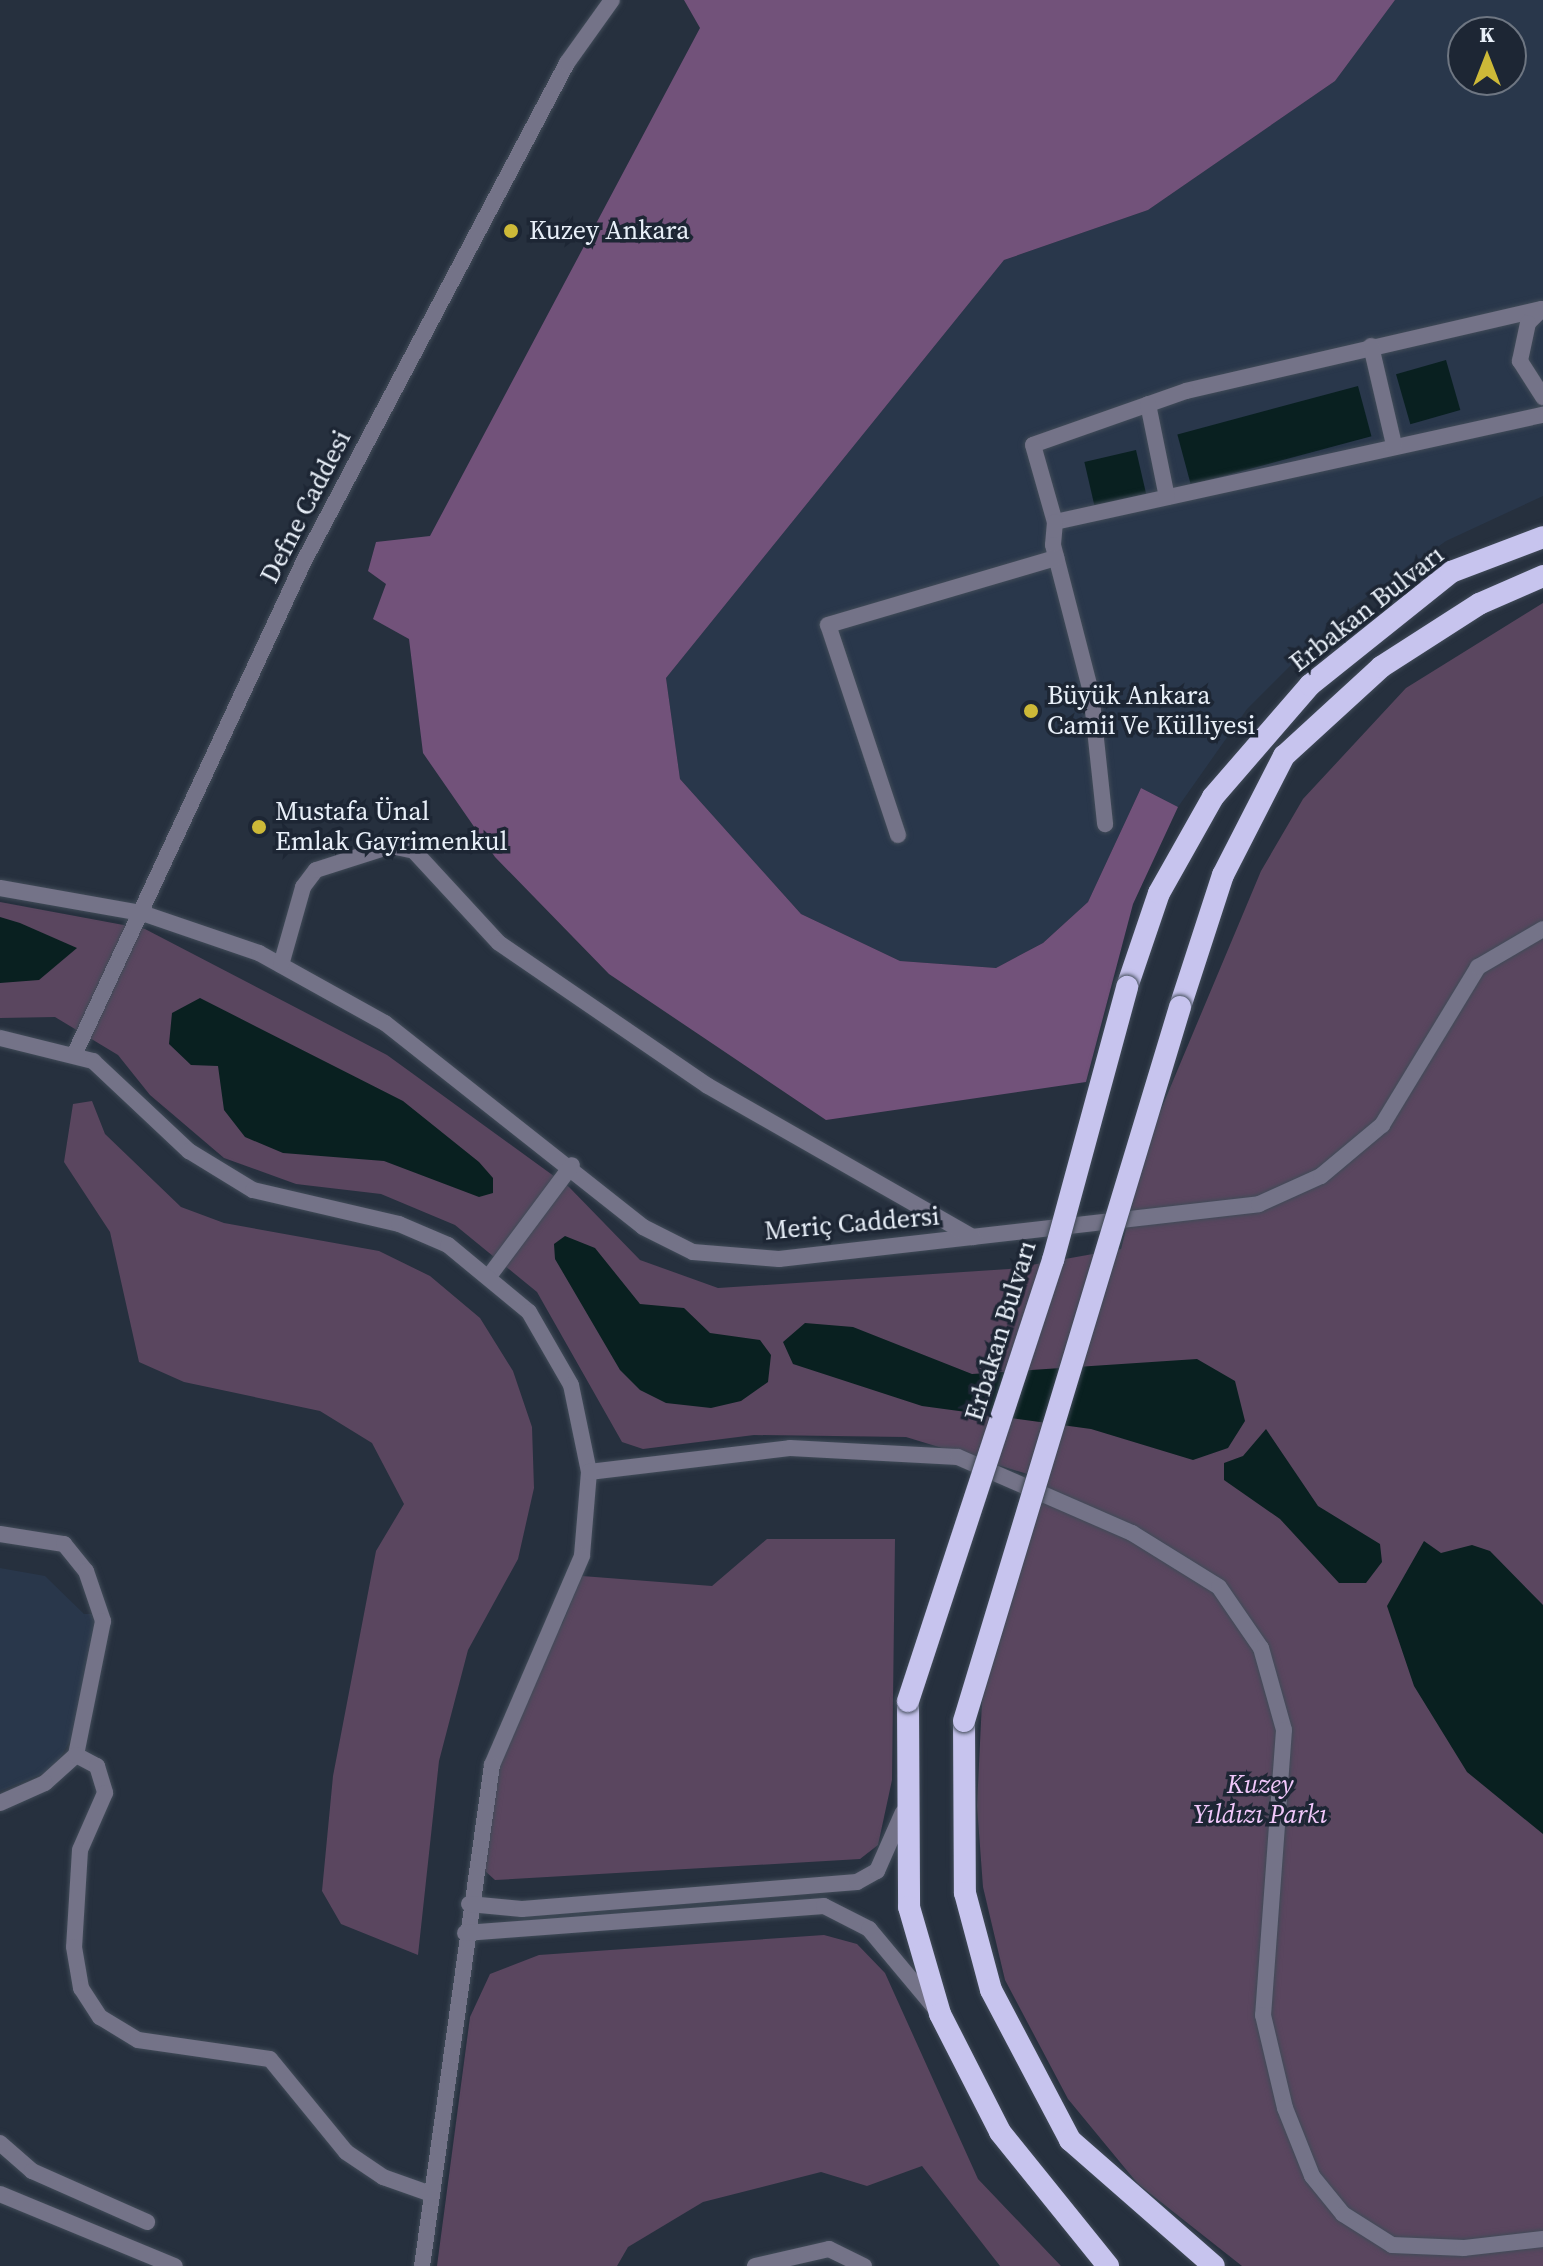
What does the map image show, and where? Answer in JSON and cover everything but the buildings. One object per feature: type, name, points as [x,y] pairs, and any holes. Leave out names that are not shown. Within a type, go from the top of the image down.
[{"type":"highway","name":"Erbakan Bulvarı","points":[[1108,2266],[1000,2132],[940,2014],[909,1907],[906,1803],[908,1701],[1053,1260],[1127,987],[1159,893],[1213,797],[1310,685],[1451,572],[1543,537]]},
{"type":"highway","name":"Erbakan Bulvarı","points":[[1214,2266],[1070,2140],[991,1990],[965,1893],[964,1721],[1180,1007],[1223,875],[1284,756],[1381,667],[1479,604],[1543,576]]},
{"type":"street","name":"Defne Caddesi","points":[[75,1053],[304,561],[567,63],[612,0]]},
{"type":"street","points":[[1105,824],[1091,692],[1056,558],[1055,522],[1033,445],[1148,404],[1371,346],[1542,308]]},
{"type":"street","points":[[1542,308],[1521,342],[1520,361],[1543,397]]},
{"type":"street","points":[[1371,346],[1394,445]]},
{"type":"street","points":[[1148,404],[1167,497]]},
{"type":"street","points":[[1055,522],[1394,445],[1543,415]]},
{"type":"street","points":[[898,835],[828,625],[1056,558]]},
{"type":"street","points":[[281,965],[303,887],[316,870],[391,846],[414,851],[512,952],[708,1086],[973,1237]]},
{"type":"street","name":"Meriç Caddersi","points":[[0,888],[142,913],[281,965],[385,1023],[572,1165],[643,1227],[693,1252],[779,1259],[1259,1204],[1321,1176],[1382,1125],[1478,967],[1543,929]]},
{"type":"street","points":[[0,1038],[75,1053],[109,1071],[189,1151],[253,1190],[399,1224],[490,1275],[529,1312],[562,1365],[589,1472],[582,1556],[496,1753],[469,1904],[422,2266]]},
{"type":"street","points":[[490,1275],[572,1165]]},
{"type":"street","points":[[589,1472],[790,1448],[958,1457],[1132,1533],[1219,1587],[1261,1648],[1284,1730],[1263,2015],[1285,2108],[1312,2176],[1343,2214],[1392,2245],[1464,2248],[1543,2239]]},
{"type":"street","points":[[0,1534],[64,1544],[101,1604],[76,1755],[45,1783],[0,1803]]},
{"type":"street","points":[[76,1755],[97,1766],[105,1793],[80,1850],[74,1922],[78,1978],[100,2017],[138,2040],[270,2059],[346,2152],[383,2177],[431,2194]]},
{"type":"street","points":[[469,1904],[522,1909],[857,1882],[877,1871],[906,1803]]},
{"type":"street","points":[[465,1933],[824,1906],[869,1929],[940,2014]]},
{"type":"street","points":[[0,2143],[32,2171],[147,2222]]},
{"type":"street","points":[[0,2194],[175,2266]]},
{"type":"street","points":[[755,2266],[829,2249],[864,2266]]},
{"type":"shaded area","points":[[684,0],[1395,0],[1335,81],[1148,210],[1004,260],[666,678],[680,779],[801,914],[900,961],[996,968],[1043,943],[1088,902],[1141,788],[1178,807],[1133,904],[1086,1082],[826,1120],[609,974],[495,857],[423,753],[409,639],[373,619],[386,584],[368,571],[376,542],[430,536],[700,28]]},
{"type":"shaded area","points":[[1395,0],[1543,0],[1543,496],[1446,541],[1340,616],[1247,709],[1178,807],[1141,788],[1088,902],[1043,943],[996,968],[900,961],[801,914],[680,779],[666,678],[1004,260],[1148,210],[1335,81]]},
{"type":"shaded area","points":[[1446,360],[1460,410],[1410,424],[1396,374]]},
{"type":"shaded area","points":[[1358,386],[1371,436],[1191,485],[1177,434]]},
{"type":"shaded area","points":[[1136,450],[1147,497],[1095,509],[1084,462]]},
{"type":"shaded area","points":[[0,917],[77,948],[39,980],[0,983]]},
{"type":"shaded area","points":[[200,998],[403,1101],[479,1162],[493,1178],[493,1193],[479,1197],[384,1161],[283,1153],[245,1137],[224,1110],[218,1066],[191,1065],[169,1044],[172,1013]]},
{"type":"shaded area","points":[[565,1236],[595,1248],[640,1304],[684,1308],[710,1333],[760,1340],[771,1355],[768,1382],[741,1401],[711,1408],[666,1403],[640,1390],[620,1370],[555,1259],[554,1244]]},
{"type":"shaded area","points":[[805,1323],[853,1327],[972,1374],[1197,1359],[1235,1381],[1245,1421],[1228,1448],[1193,1460],[1091,1429],[922,1406],[793,1364],[783,1342]]},
{"type":"shaded area","points":[[1266,1429],[1318,1506],[1380,1544],[1382,1562],[1366,1583],[1339,1583],[1280,1519],[1224,1480],[1224,1463],[1243,1456]]},
{"type":"shaded area","points":[[1424,1541],[1441,1553],[1472,1545],[1490,1551],[1543,1605],[1543,1834],[1467,1772],[1414,1686],[1387,1606]]},
{"type":"shaded area","points":[[0,1568],[45,1576],[84,1614],[102,1614],[71,1739],[54,1769],[0,1791]]},
{"type":"green space","name":"Kuzey Yıldızı Parkı","points":[[1543,603],[1543,2266],[1242,2266],[1138,2184],[1068,2099],[1005,1980],[983,1887],[977,1806],[982,1701],[1016,1562],[1047,1480],[906,1437],[754,1435],[643,1449],[622,1442],[537,1292],[455,1225],[381,1194],[296,1184],[224,1158],[150,1095],[118,1055],[55,1017],[0,1018],[0,902],[145,929],[387,1055],[569,1187],[640,1260],[718,1288],[1009,1269],[1121,1249],[1149,1138],[1261,871],[1303,799],[1406,688]]},
{"type":"green space","points":[[92,1101],[105,1134],[181,1207],[224,1223],[379,1251],[430,1276],[480,1318],[513,1371],[532,1427],[534,1488],[518,1559],[468,1650],[439,1761],[418,1955],[341,1924],[322,1891],[333,1776],[376,1551],[404,1504],[372,1443],[320,1411],[184,1382],[139,1362],[110,1232],[64,1162],[73,1104]]},
{"type":"green space","points":[[767,1539],[895,1539],[892,1780],[878,1845],[860,1859],[495,1880],[484,1870],[489,1770],[516,1694],[562,1624],[582,1576],[712,1586]]},
{"type":"green space","points":[[824,1935],[857,1944],[885,1973],[978,2179],[1061,2266],[1000,2266],[922,2166],[867,2186],[821,2172],[703,2202],[628,2247],[617,2266],[437,2266],[470,2017],[490,1974],[539,1955]]},
{"type":"place","name":"Kuzey Ankara","points":[[511,231]]},
{"type":"place","name":"Büyük Ankara Camii Ve Külliyesi","points":[[1031,711]]},
{"type":"place","name":"Mustafa Ünal Emlak Gayrimenkul","points":[[259,827]]}]
